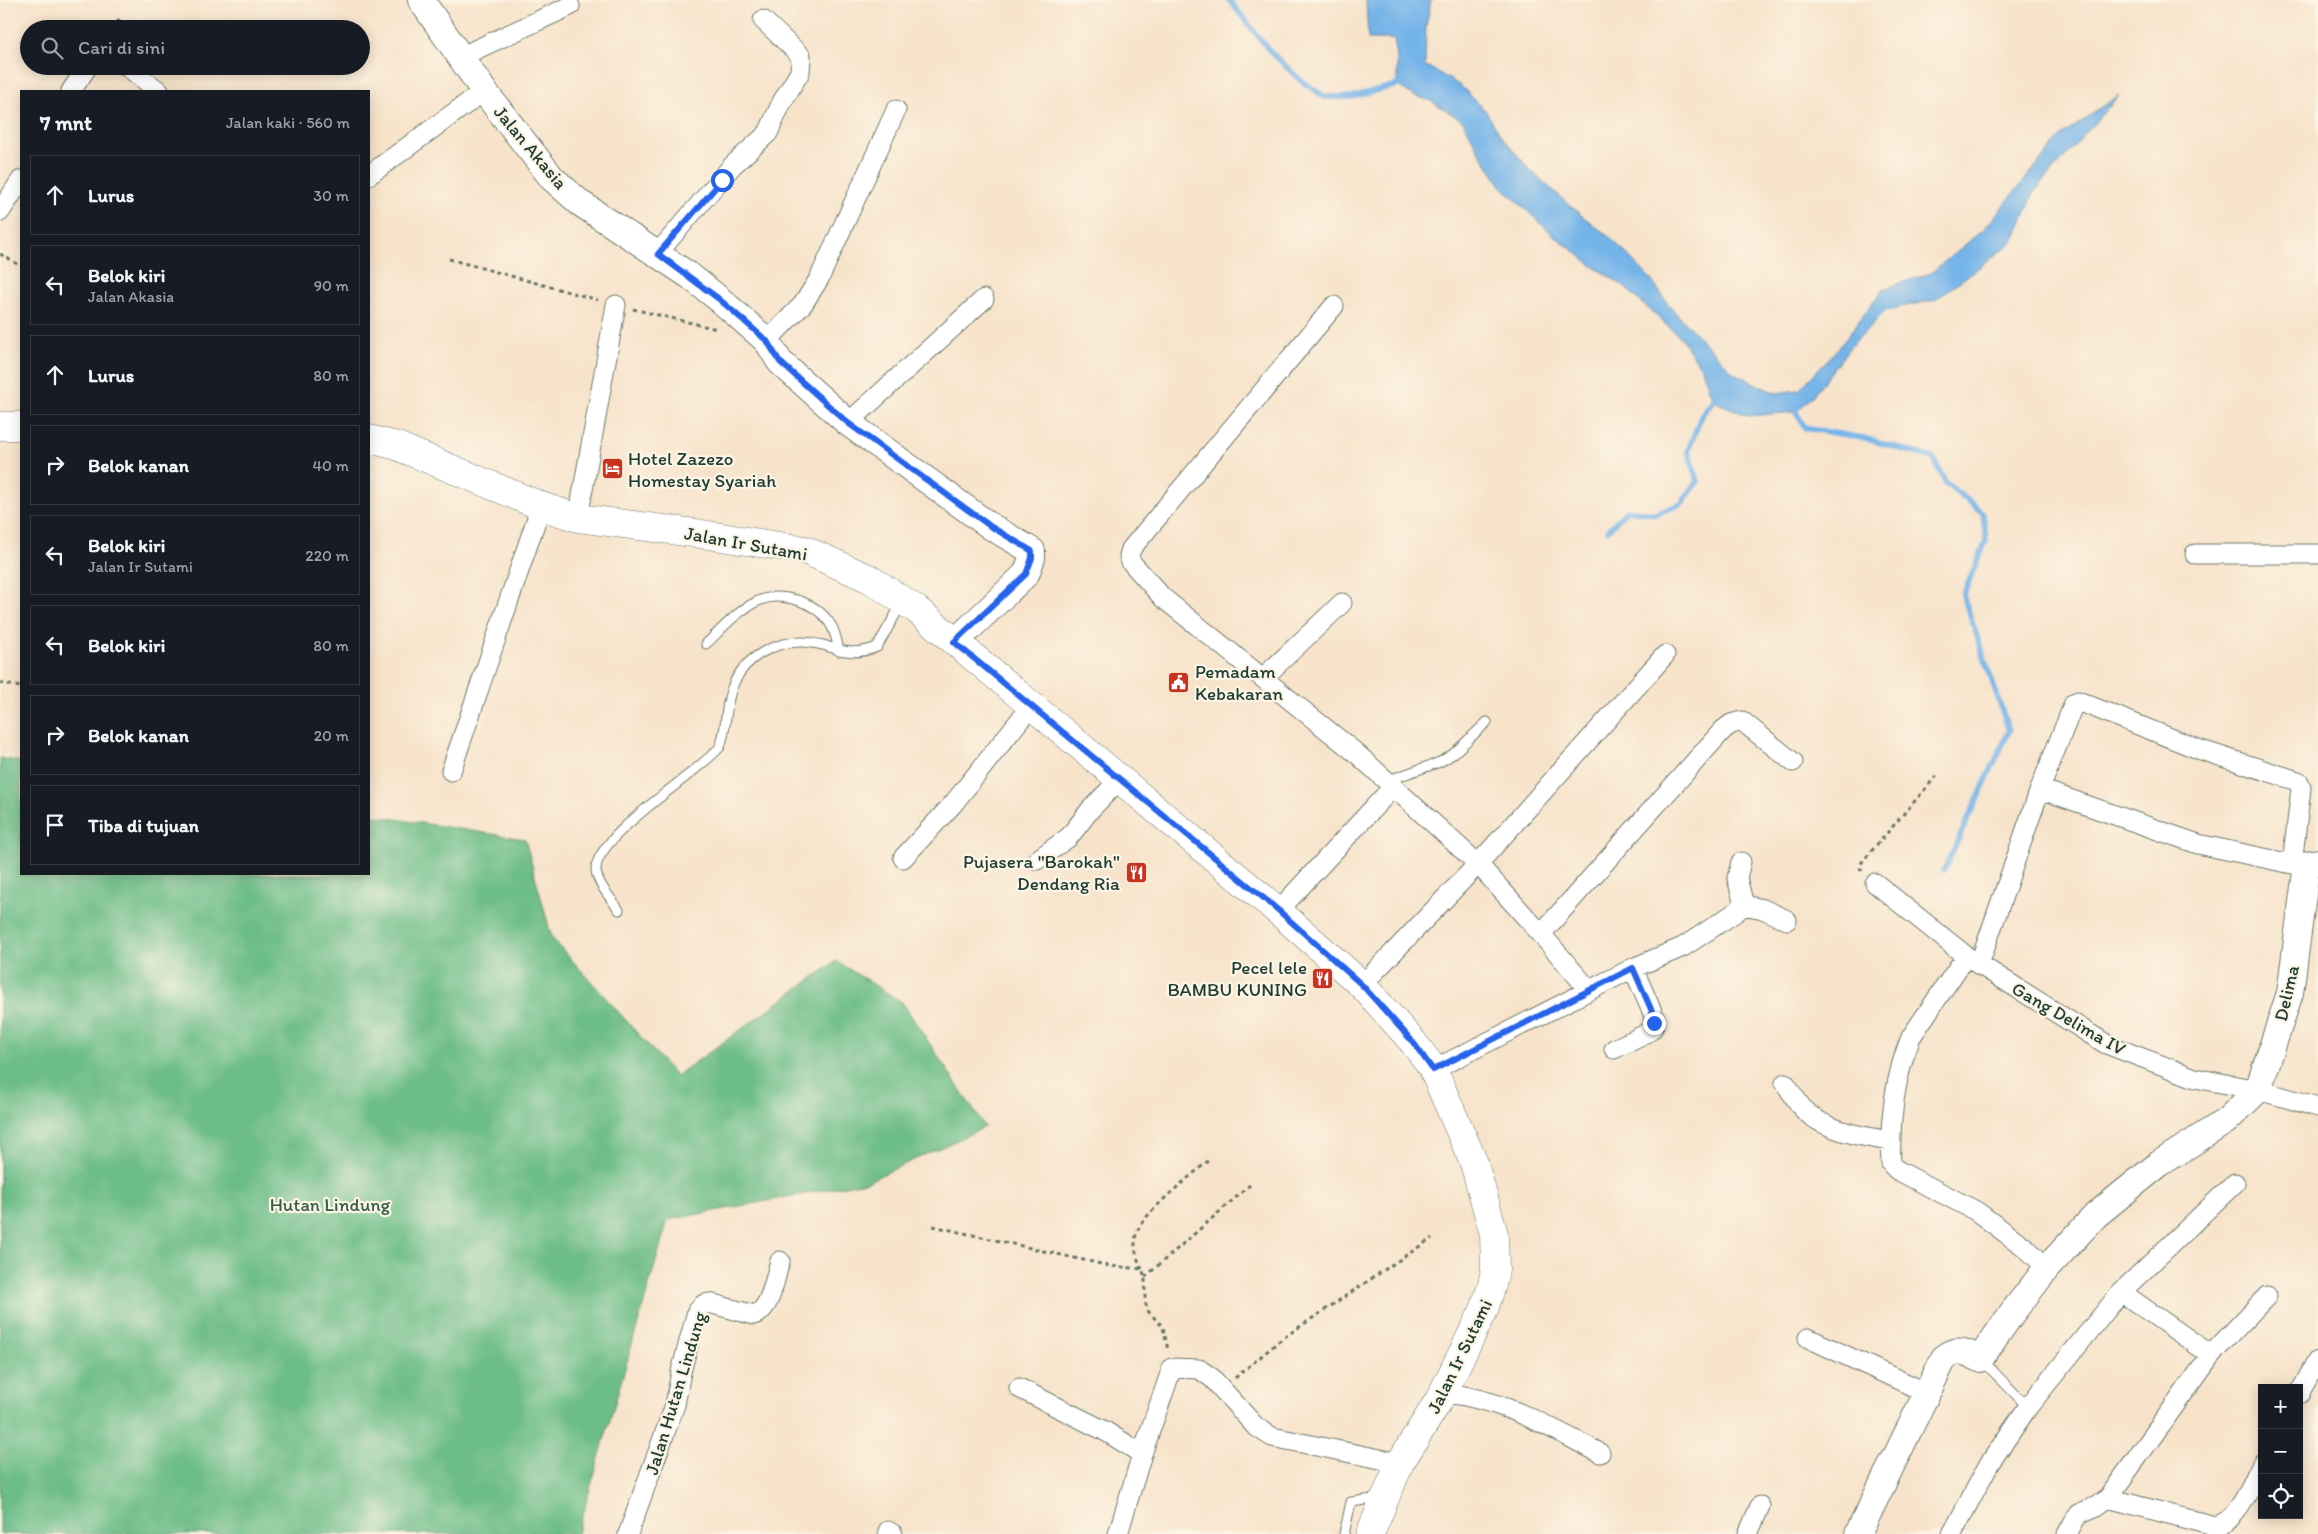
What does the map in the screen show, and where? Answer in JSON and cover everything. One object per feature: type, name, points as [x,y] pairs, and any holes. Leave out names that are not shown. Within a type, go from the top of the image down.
[{"type":"main road","points":[[0,426],[20,426]]},
{"type":"main road","name":"Jalan Ir Sutami","points":[[370,439],[418,454],[540,506],[578,518],[805,550],[870,579],[903,600],[1120,778],[1278,910],[1362,985],[1413,1042],[1433,1070],[1474,1163],[1494,1234],[1496,1259],[1492,1285],[1484,1310],[1443,1393],[1400,1463],[1384,1497],[1370,1534]]},
{"type":"street","name":"Jalan Akasia","points":[[421,0],[484,91],[552,178],[580,202],[658,254],[719,299],[767,341],[780,362],[848,423],[990,526],[1032,551],[1032,558],[1026,574],[954,642]]},
{"type":"street","points":[[460,56],[570,6]]},
{"type":"street","points":[[658,254],[732,166],[763,140],[800,72],[801,56],[763,20]]},
{"type":"street","points":[[71,90],[82,75]]},
{"type":"street","points":[[138,75],[158,90]]},
{"type":"street","points":[[370,174],[484,91]]},
{"type":"street","points":[[767,341],[803,304],[819,279],[896,110]]},
{"type":"street","points":[[0,212],[20,182]]},
{"type":"street","points":[[848,423],[984,299]]},
{"type":"street","points":[[578,518],[616,305]]},
{"type":"street","points":[[1334,306],[1131,549],[1129,556],[1131,562],[1163,598],[1356,752],[1478,864],[1589,990]]},
{"type":"street","points":[[450,771],[540,506]]},
{"type":"street","points":[[2195,554],[2318,554]]},
{"type":"street","points":[[1263,678],[1342,603]]},
{"type":"street","points":[[1362,985],[1478,864],[1665,655]]},
{"type":"street","points":[[2040,789],[2198,844],[2306,863],[2301,788],[2298,781],[2192,747],[2082,701],[2074,703],[2040,789],[1973,960],[1908,1043],[1896,1090],[1891,1141],[1891,1164],[1897,1170],[1976,1211],[2026,1248],[2047,1268]]},
{"type":"street","points":[[903,858],[952,804],[1031,706]]},
{"type":"street","points":[[1541,934],[1723,730],[1731,724],[1742,721],[1793,762]]},
{"type":"street","points":[[1037,860],[1059,847],[1120,778]]},
{"type":"street","points":[[1278,910],[1390,784]]},
{"type":"street","points":[[1741,862],[1737,878],[1744,906]]},
{"type":"street","name":"Delima","points":[[2258,1090],[2290,993],[2306,863]]},
{"type":"street","name":"Gang Delima IV","points":[[1875,883],[1973,960],[2115,1048],[2195,1078],[2258,1090],[2318,1107]]},
{"type":"street","points":[[1433,1070],[1633,968],[1683,947],[1744,906],[1763,909],[1787,920]]},
{"type":"street","points":[[1614,1049],[1646,1033],[1652,1029],[1654,1023],[1654,1016],[1633,968]]},
{"type":"street","points":[[1785,1083],[1804,1110],[1813,1118],[1848,1132],[1891,1141]]},
{"type":"street","points":[[1858,1534],[1944,1358],[1952,1351],[1962,1351],[1980,1358],[2047,1268],[2096,1215],[2159,1164],[2226,1121],[2258,1090]]},
{"type":"street","points":[[1952,1534],[1988,1464],[2028,1407],[2121,1292],[2235,1183]]},
{"type":"street","name":"Jalan Hutan Lindung","points":[[628,1534],[675,1405],[681,1372],[697,1311],[704,1304],[709,1303],[754,1315],[759,1314],[766,1306],[780,1261]]},
{"type":"street","points":[[2121,1292],[2211,1355]]},
{"type":"street","points":[[2068,1534],[2078,1514],[2098,1506],[2108,1498],[2211,1355],[2267,1296]]},
{"type":"street","points":[[1808,1338],[1927,1393]]},
{"type":"street","points":[[2303,1387],[2317,1361]]},
{"type":"street","points":[[1118,1534],[1142,1454],[1172,1368],[1199,1369],[1223,1389],[1255,1426],[1272,1437],[1400,1463]]},
{"type":"street","points":[[1019,1388],[1105,1431],[1142,1454]]},
{"type":"street","points":[[1443,1393],[1475,1398],[1516,1410],[1600,1453]]},
{"type":"street","points":[[2108,1498],[2214,1526],[2224,1524],[2234,1515],[2258,1470]]},
{"type":"street","points":[[1748,1534],[1760,1506]]},
{"type":"lane","points":[[706,644],[733,618],[755,602],[767,598],[780,597],[806,603],[828,620],[833,628],[839,651]]},
{"type":"lane","points":[[619,910],[597,877],[598,860],[613,837],[720,746],[724,735],[729,694],[741,670],[750,660],[775,647],[791,643],[803,642],[839,651],[861,653],[877,647],[903,600]]},
{"type":"lane","points":[[1390,784],[1440,762],[1453,754],[1487,722]]},
{"type":"lane","points":[[1980,1358],[2028,1407]]},
{"type":"lane","points":[[1344,1534],[1351,1502],[1384,1497]]},
{"type":"path","points":[[0,254],[20,265]]},
{"type":"path","points":[[0,683],[20,687]]},
{"type":"path","points":[[1875,883],[1860,868],[1862,862],[1939,773]]},
{"type":"path","points":[[1172,1368],[1163,1327],[1148,1310],[1145,1299],[1145,1278],[1135,1246],[1138,1231],[1158,1205],[1208,1161]]},
{"type":"path","points":[[1145,1278],[1250,1185]]},
{"type":"path","points":[[933,1226],[1110,1266],[1142,1270]]},
{"type":"path","points":[[1223,1389],[1283,1338],[1432,1238]]},
{"type":"green space","name":"Hutan Lindung","points":[[0,758],[20,762],[20,875],[370,875],[370,815],[525,839],[552,938],[676,1076],[836,961],[902,1002],[985,1127],[866,1182],[668,1220],[577,1534],[0,1534]]},
{"type":"water","points":[[1366,0],[1431,0],[1426,27],[1425,65],[1461,86],[1485,110],[1501,136],[1530,170],[1581,215],[1612,239],[1649,277],[1671,308],[1734,373],[1775,393],[1799,390],[1841,345],[1883,289],[1931,273],[1985,228],[2060,137],[2119,95],[2035,191],[2013,242],[1935,300],[1887,310],[1850,347],[1813,396],[1796,412],[1749,416],[1713,401],[1702,369],[1681,338],[1622,285],[1597,269],[1551,233],[1501,186],[1477,148],[1463,121],[1431,101],[1412,95],[1397,85],[1397,58],[1394,39],[1368,39]]},
{"type":"waterway","points":[[1229,0],[1270,51],[1300,80],[1325,97],[1351,97],[1397,85]]},
{"type":"waterway","points":[[1608,530],[1627,510],[1655,514],[1681,504],[1698,481],[1688,451],[1702,414],[1713,401]]},
{"type":"waterway","points":[[1796,412],[1805,428],[1863,438],[1933,458],[1946,483],[1983,513],[1986,541],[1963,595],[2009,731],[1944,870]]},
{"type":"place","name":"Hotel Zazezo Homestay Syariah","points":[[612,469]]},
{"type":"place","name":"Pemadam Kebakaran","points":[[1179,682]]},
{"type":"place","name":"Pujasera \"Barokah\" Dendang Ria","points":[[1136,872]]},
{"type":"place","name":"Pecel lele BAMBU KUNING","points":[[1323,978]]},
{"type":"route","points":[[722,180],[658,254],[719,299],[767,341],[780,362],[831,410],[990,526],[1032,551],[1032,558],[1026,574],[954,642],[1278,910],[1362,985],[1413,1042],[1433,1070],[1633,968],[1654,1016],[1654,1023]]}]
